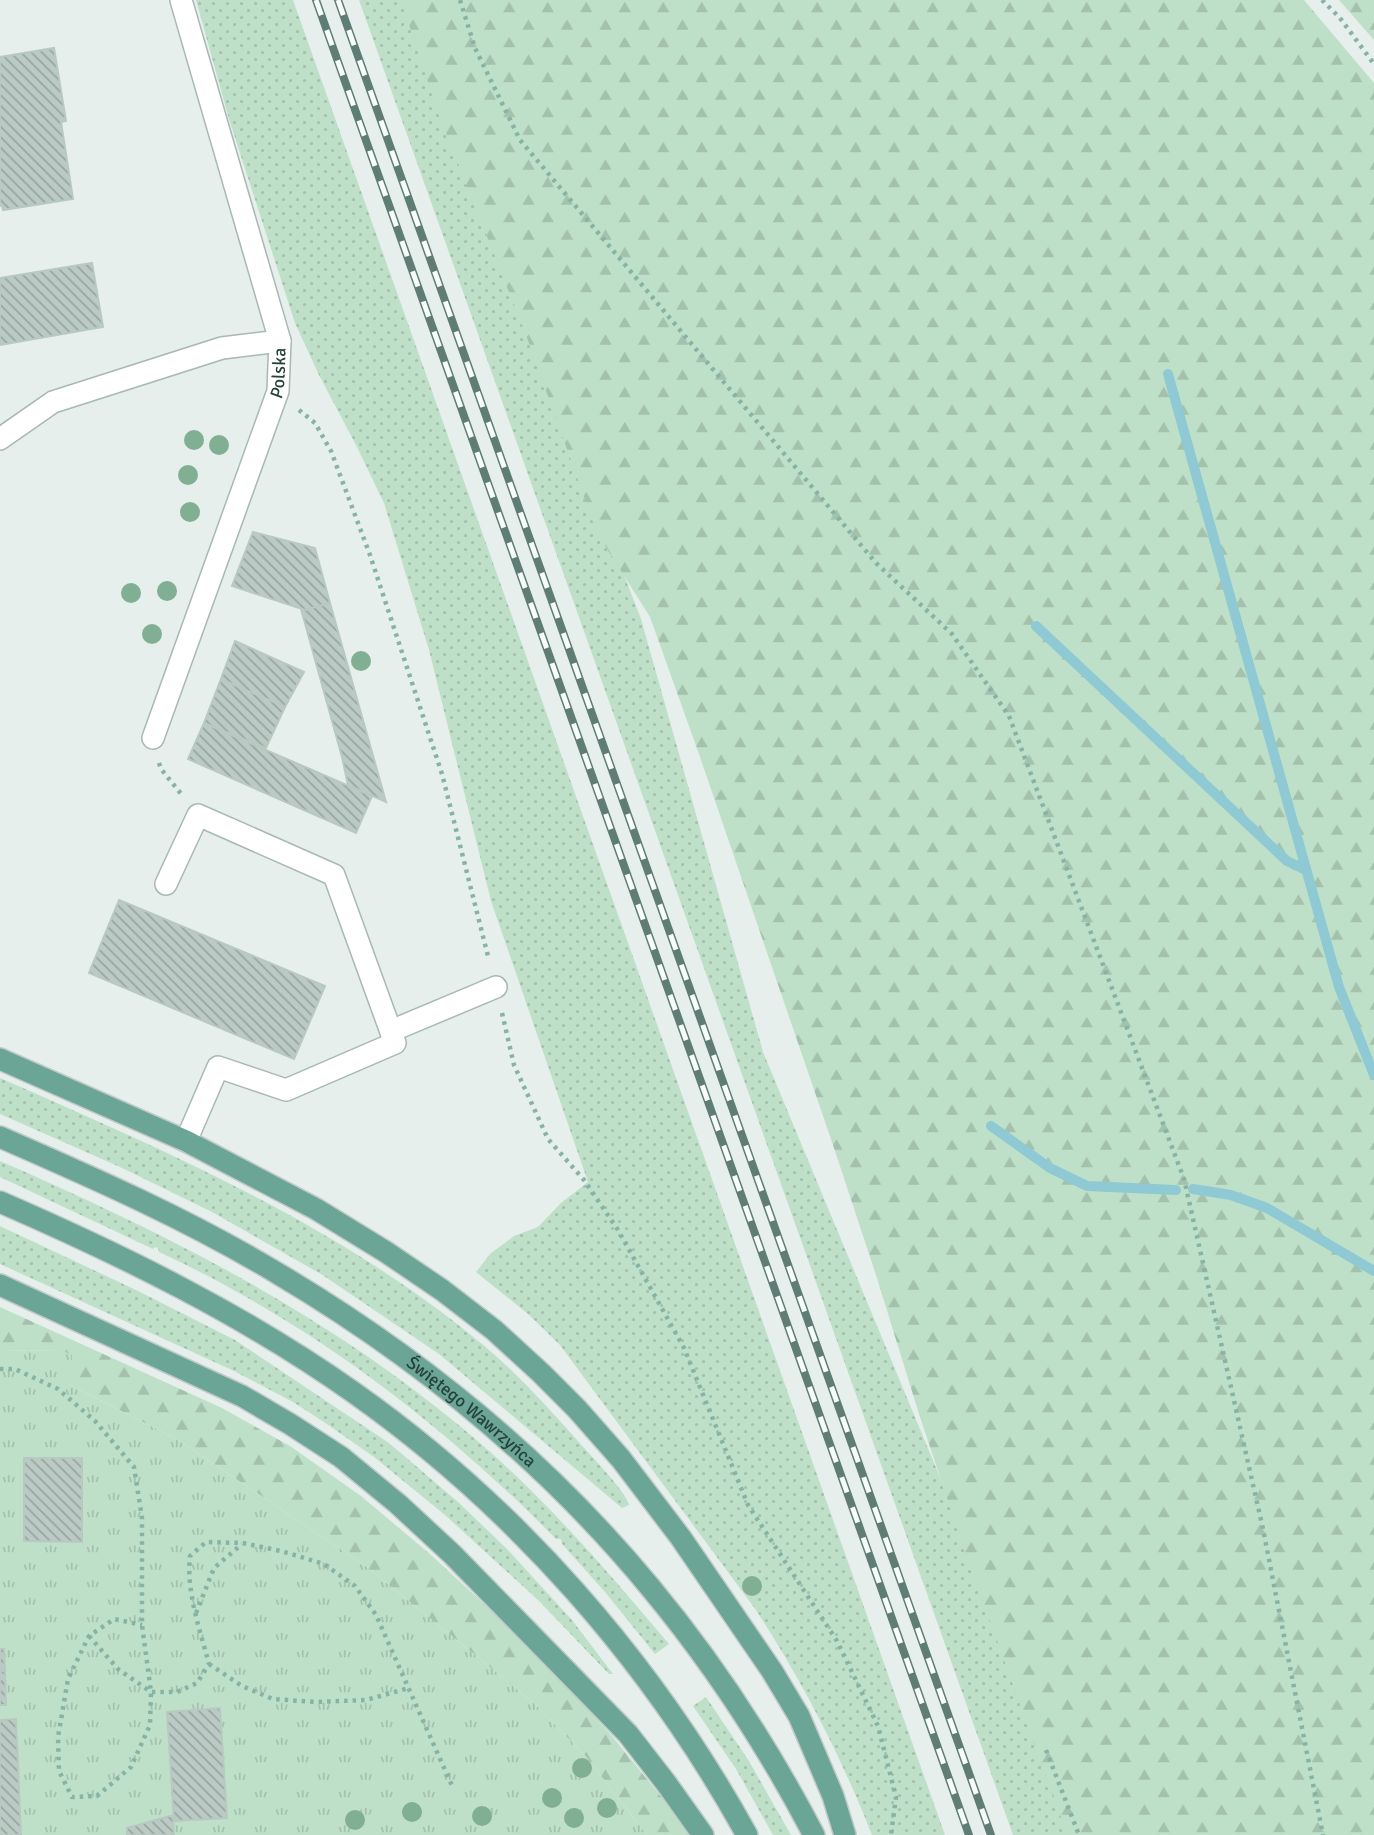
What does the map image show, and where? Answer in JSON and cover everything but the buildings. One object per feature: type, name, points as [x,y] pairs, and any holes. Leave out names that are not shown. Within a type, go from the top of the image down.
[{"type":"main road","points":[[0,1059],[186,1141],[316,1209],[442,1290],[494,1330],[541,1373],[621,1459],[674,1528],[772,1671],[799,1716],[833,1796],[845,1835]]},
{"type":"main road","name":"Świętego Wawrzyńca","points":[[0,1136],[211,1236],[276,1272],[417,1365],[532,1462],[584,1514],[650,1587],[704,1657],[759,1737],[814,1835]]},
{"type":"main road","points":[[0,1202],[132,1263],[242,1321],[353,1392],[449,1468],[539,1552],[634,1662],[697,1751],[747,1835]]},
{"type":"main road","points":[[0,1285],[242,1396],[341,1457],[398,1504],[452,1554],[628,1734],[703,1835]]},
{"type":"street","name":"Polska","points":[[153,738],[278,391],[280,341],[181,0]]},
{"type":"street","points":[[0,439],[52,402],[222,348],[280,341]]},
{"type":"street","points":[[166,884],[198,815],[334,875],[395,1043],[286,1090],[218,1068],[186,1141]]},
{"type":"street","points":[[391,1031],[496,987]]},
{"type":"path","points":[[460,0],[475,48],[520,140],[876,563],[952,634],[1009,716],[1184,1179],[1263,1529],[1324,1835]]},
{"type":"path","points":[[1322,0],[1340,18],[1374,64]]},
{"type":"path","points":[[278,391],[314,423],[331,451],[370,555],[442,774],[514,1065],[548,1139],[584,1180],[618,1230],[684,1348],[748,1505],[837,1642],[878,1726],[896,1797],[891,1835]]},
{"type":"path","points":[[153,738],[161,769],[198,815]]},
{"type":"path","points":[[0,1369],[15,1369],[58,1389],[95,1421],[134,1467],[142,1518],[142,1625],[151,1692],[149,1725],[131,1767],[97,1796],[72,1797],[58,1771],[58,1737],[68,1679],[89,1636],[114,1619],[142,1625]]},
{"type":"path","points":[[409,1688],[366,1700],[316,1702],[273,1699],[242,1686],[209,1664],[188,1573],[190,1556],[206,1542],[243,1543],[324,1564],[355,1586],[376,1615],[409,1688],[453,1788]]},
{"type":"path","points":[[196,1613],[215,1568],[243,1543]]},
{"type":"path","points":[[89,1636],[118,1669],[151,1692],[177,1692],[197,1683],[209,1664]]},
{"type":"path","points":[[1046,1750],[1079,1835]]},
{"type":"green space","points":[[196,0],[293,0],[945,1835],[872,1835],[820,1720],[756,1610],[560,1345],[528,1314],[476,1272],[490,1254],[514,1236],[538,1227],[561,1203],[588,1182],[491,901],[429,650],[384,503],[295,323],[229,119]]},
{"type":"green space","points":[[359,0],[402,0],[641,619],[763,1052],[1089,1835],[1013,1835]]},
{"type":"green space","points":[[401,0],[1304,0],[1374,83],[1374,1835],[1067,1835],[963,1546],[834,1148],[650,617],[597,533],[526,335],[438,113]]},
{"type":"green space","points":[[1339,0],[1374,0],[1374,40]]},
{"type":"green space","points":[[0,1078],[195,1166],[321,1233],[382,1271],[440,1311],[507,1366],[606,1472],[629,1505],[622,1508],[439,1354],[321,1274],[212,1212],[120,1167],[0,1114]]},
{"type":"green space","points":[[0,1161],[121,1216],[240,1278],[354,1347],[408,1385],[490,1452],[544,1503],[669,1644],[655,1654],[562,1544],[561,1539],[556,1539],[512,1496],[419,1415],[370,1378],[320,1342],[268,1310],[159,1252],[158,1248],[153,1249],[0,1177]]},
{"type":"green space","points":[[0,1226],[235,1340],[389,1443],[458,1502],[508,1550],[572,1620],[613,1674],[609,1674],[538,1600],[445,1515],[374,1457],[293,1402],[234,1371],[0,1264]]},
{"type":"green space","points":[[0,1307],[222,1408],[290,1446],[361,1496],[430,1554],[525,1642],[612,1736],[689,1835],[647,1835],[586,1757],[535,1704],[367,1567],[178,1440],[68,1384],[61,1350],[0,1351]]},
{"type":"green space","points":[[61,1350],[72,1355],[68,1384],[178,1440],[367,1567],[535,1704],[586,1757],[647,1835],[0,1835],[0,1351]]},
{"type":"green space","points":[[706,1697],[749,1761],[791,1835],[773,1835],[736,1769],[693,1706]]},
{"type":"waterway","points":[[1168,374],[1339,987],[1374,1075]]},
{"type":"waterway","points":[[1036,626],[1287,861],[1306,870]]},
{"type":"waterway","points":[[991,1126],[1050,1168],[1087,1186],[1176,1190]]},
{"type":"waterway","points":[[1193,1189],[1231,1195],[1267,1208],[1374,1271]]},
{"type":"railway","points":[[316,0],[969,1835]]},
{"type":"railway","points":[[338,0],[991,1835]]}]
